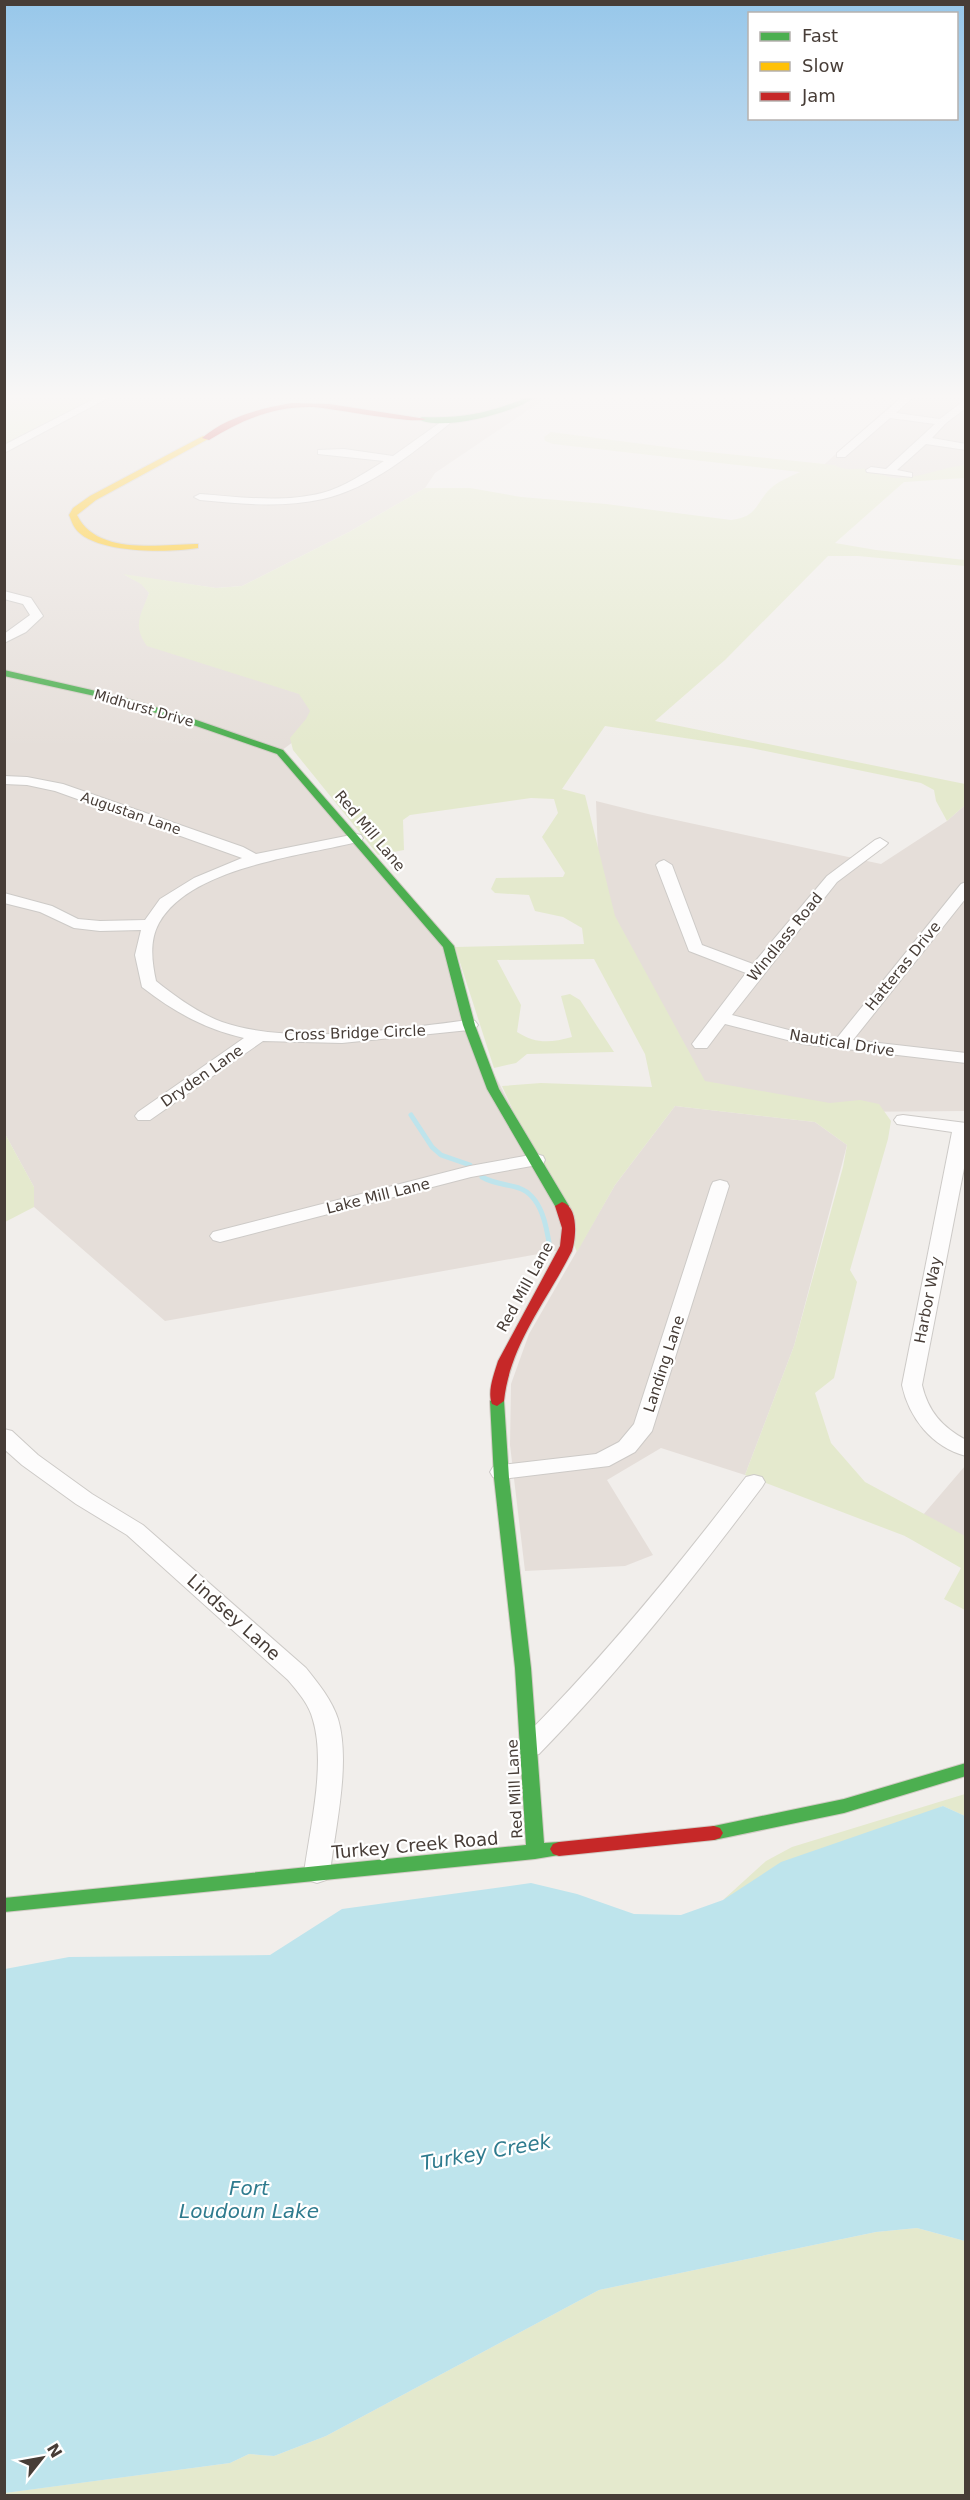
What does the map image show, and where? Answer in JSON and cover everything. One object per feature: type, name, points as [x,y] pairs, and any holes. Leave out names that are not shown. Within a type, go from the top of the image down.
[{"type":"street","points":[[73,515],[76,528],[88,536],[108,543],[138,547],[195,546]]},
{"type":"street","points":[[4,595],[27,601],[37,616],[22,629],[4,639]]},
{"type":"street","name":"Midhurst Drive","points":[[4,673],[115,698],[179,717],[280,752]]},
{"type":"street","name":"Red Mill Lane","points":[[280,752],[448,946],[469,1025],[493,1089],[565,1211],[569,1227],[566,1249],[512,1343],[497,1392],[497,1436],[518,1606],[530,1747],[535,1852]]},
{"type":"street","name":"Augustan Lane","points":[[4,780],[27,781],[58,787],[238,850],[254,859]]},
{"type":"street","name":"Cross Bridge Circle","points":[[356,838],[254,859],[200,881],[166,902],[150,925],[143,956],[148,983],[183,1011],[220,1027],[260,1035],[317,1038],[469,1025]]},
{"type":"street","name":"Windlass Road","points":[[701,1044],[756,971],[832,879],[880,843]]},
{"type":"street","points":[[664,865],[695,948],[756,971]]},
{"type":"street","name":"Hatteras Drive","points":[[840,1045],[966,887]]},
{"type":"street","points":[[4,898],[46,909],[74,922],[100,926],[150,925]]},
{"type":"street","name":"Nautical Drive","points":[[720,1017],[803,1040],[966,1058]]},
{"type":"street","name":"Dryden Lane","points":[[144,1116],[260,1035]]},
{"type":"street","points":[[903,1120],[964,1128]]},
{"type":"street","name":"Harbor Way","points":[[964,1128],[912,1385],[916,1403],[927,1422],[937,1432],[966,1449]]},
{"type":"street","name":"Lake Mill Lane","points":[[220,1236],[470,1172],[536,1160]]},
{"type":"street","name":"Landing Lane","points":[[501,1472],[601,1461],[627,1447],[644,1426],[720,1186]]},
{"type":"street","name":"Lindsey Lane","points":[[4,1436],[30,1460],[84,1499],[135,1530],[309,1687],[320,1706],[328,1733],[329,1762],[317,1873]]},
{"type":"street","points":[[530,1747],[597,1676],[679,1580],[754,1482]]},
{"type":"street","name":"Turkey Creek Road","points":[[4,1905],[702,1835],[775,1822],[844,1806],[966,1769]]},
{"type":"shaded area","points":[[4,515],[379,515],[242,586],[216,588],[125,575],[142,584],[149,593],[139,623],[264,682],[339,707],[281,751],[448,946],[469,1025],[555,1192],[566,1249],[165,1321],[34,1207],[34,1187],[4,1132]]},
{"type":"shaded area","points":[[596,801],[881,864],[947,821],[965,805],[965,1111],[838,1112],[682,1093],[600,909]]},
{"type":"shaded area","points":[[675,1106],[815,1122],[847,1145],[794,1346],[745,1475],[661,1448],[607,1480],[653,1555],[625,1566],[525,1571],[510,1445],[511,1384],[529,1334],[615,1185]]},
{"type":"shaded area","points":[[965,1466],[965,1562],[905,1536]]},
{"type":"green space","points":[[379,515],[689,515],[731,520],[749,515],[867,515],[835,543],[965,560],[965,566],[858,556],[828,556],[725,660],[655,721],[965,784],[965,805],[947,821],[936,801],[934,790],[921,783],[751,748],[605,726],[562,789],[585,795],[615,916],[705,1081],[830,1103],[860,1100],[879,1104],[891,1121],[888,1139],[850,1270],[857,1282],[834,1378],[815,1393],[831,1443],[865,1482],[965,1536],[965,1610],[944,1599],[961,1568],[905,1536],[745,1475],[794,1346],[847,1145],[815,1122],[675,1106],[615,1185],[577,1252],[502,1086],[541,1083],[652,1087],[645,1054],[594,959],[497,960],[521,1005],[517,1032],[531,1039],[543,1041],[572,1037],[561,996],[570,994],[580,1000],[614,1052],[527,1054],[516,1063],[494,1068],[455,947],[584,944],[582,928],[563,917],[535,911],[529,895],[495,893],[491,889],[496,878],[563,877],[565,873],[542,837],[558,813],[554,799],[531,798],[410,815],[403,820],[404,850],[378,855],[293,750],[290,738],[310,711],[299,694],[147,646],[142,639],[139,620],[149,593],[141,584],[123,574],[216,588],[242,586]]},
{"type":"green space","points":[[4,1132],[34,1187],[34,1207],[5,1222]]},
{"type":"green space","points":[[965,1794],[965,1816],[943,1806],[723,1900],[766,1861],[792,1847]]},
{"type":"green space","points":[[917,2228],[965,2241],[965,2495],[5,2496],[4,2493],[230,2463],[249,2454],[274,2456],[326,2436],[599,2290],[876,2232]]},
{"type":"water","name":"Fort Loudoun Lake","points":[[943,1806],[965,1816],[965,2241],[917,2228],[876,2232],[599,2290],[326,2436],[274,2456],[249,2454],[230,2463],[5,2493],[5,1969],[69,1957],[270,1955],[342,1909],[531,1883],[577,1894],[634,1914],[681,1915],[723,1900],[781,1862]]},
{"type":"waterway","points":[[411,1115],[432,1147],[441,1155],[470,1165]]},
{"type":"waterway","points":[[482,1177],[519,1188],[533,1198],[542,1214],[550,1249]]},
{"type":"traffic: fast","points":[[4,673],[115,698],[179,717],[280,752],[448,946],[469,1025],[493,1089],[562,1206]]},
{"type":"traffic: fast","points":[[497,1401],[501,1478],[523,1668],[535,1852]]},
{"type":"traffic: fast","points":[[714,1833],[844,1806],[966,1769]]},
{"type":"traffic: fast","points":[[4,1905],[559,1849]]},
{"type":"traffic: slow","points":[[73,515],[79,528],[91,537],[107,543],[145,547],[195,546]]},
{"type":"traffic: jam","points":[[497,1401],[499,1381],[513,1342],[567,1246],[568,1228],[562,1206]]},
{"type":"traffic: jam","points":[[559,1849],[714,1833]]},
{"type":"water label","name":"Turkey Creek","points":[[486,2152]]}]
